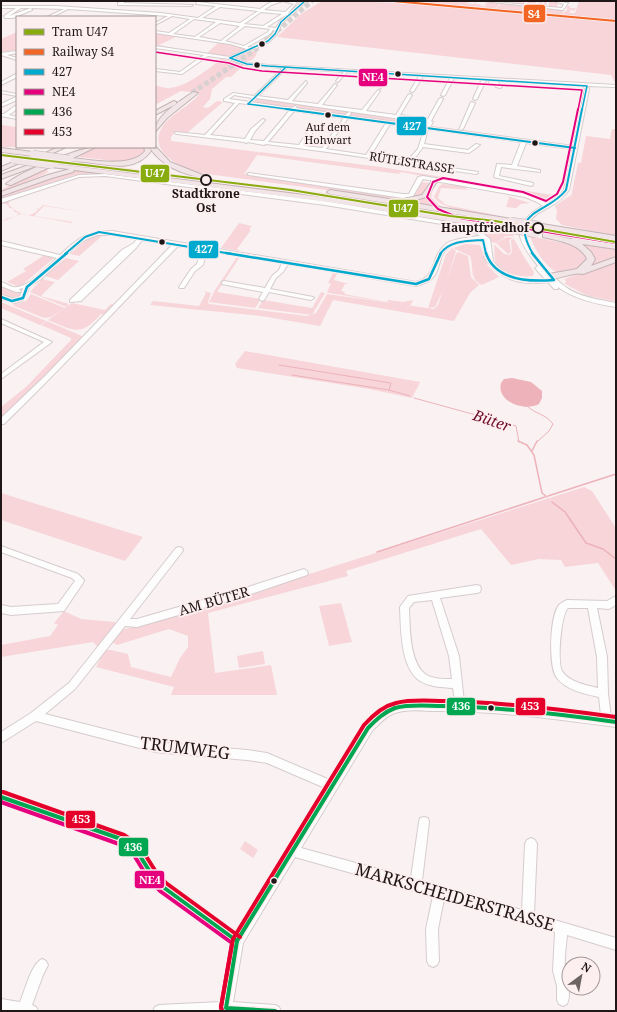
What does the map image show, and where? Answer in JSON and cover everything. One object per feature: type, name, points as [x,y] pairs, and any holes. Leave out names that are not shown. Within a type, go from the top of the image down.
[{"type":"highway","points":[[156,109],[191,93]]},
{"type":"highway","points":[[156,112],[191,93]]},
{"type":"highway","points":[[156,129],[165,117],[191,93]]},
{"type":"highway","points":[[156,106],[179,95]]},
{"type":"highway","points":[[3,171],[51,148]]},
{"type":"highway","points":[[3,171],[60,148]]},
{"type":"highway","points":[[3,171],[76,148]]},
{"type":"highway","points":[[1,177],[76,148]]},
{"type":"highway","points":[[1,183],[76,148]]},
{"type":"highway","points":[[1,188],[42,167],[90,148]]},
{"type":"highway","points":[[1,194],[57,173],[133,161],[145,155],[152,148],[160,158],[171,166],[205,176],[162,171]]},
{"type":"highway","points":[[1,149],[32,150],[99,166],[336,201],[616,247]]},
{"type":"highway","points":[[11,160],[54,166],[139,168]]},
{"type":"highway","points":[[222,179],[389,202],[616,238]]},
{"type":"highway","points":[[389,202],[409,201],[421,198],[437,182]]},
{"type":"highway","points":[[437,182],[432,194],[435,201],[444,207],[460,213]]},
{"type":"highway","points":[[546,235],[580,246],[589,254],[591,259],[587,267],[550,279]]},
{"type":"highway","points":[[550,279],[578,274],[616,259]]},
{"type":"street","points":[[124,1],[119,4],[191,5]]},
{"type":"street","points":[[221,42],[261,10],[272,3],[281,1]]},
{"type":"street","points":[[230,58],[270,40],[281,22],[296,4],[293,1],[284,1]]},
{"type":"street","points":[[264,28],[288,14],[305,1]]},
{"type":"street","points":[[486,1],[564,8],[566,3],[555,1]]},
{"type":"street","points":[[185,9],[198,2],[288,14]]},
{"type":"street","points":[[124,12],[131,5]]},
{"type":"street","points":[[144,13],[152,5]]},
{"type":"street","points":[[162,14],[172,5]]},
{"type":"street","points":[[170,34],[220,5]]},
{"type":"street","points":[[1,7],[56,7],[115,12],[137,12],[172,15],[277,29]]},
{"type":"street","points":[[20,7],[5,17],[12,17],[35,7]]},
{"type":"street","points":[[42,16],[56,7]]},
{"type":"street","points":[[51,16],[69,8]]},
{"type":"street","points":[[109,15],[115,12]]},
{"type":"street","points":[[131,16],[137,12]]},
{"type":"street","points":[[156,23],[178,12]]},
{"type":"street","points":[[143,16],[149,13]]},
{"type":"street","points":[[195,38],[219,22]]},
{"type":"street","points":[[244,47],[269,33],[272,29]]},
{"type":"street","points":[[156,32],[221,42],[252,49]]},
{"type":"street","points":[[156,48],[230,58],[252,65],[452,78],[497,83],[497,86],[500,87]]},
{"type":"street","points":[[1,54],[16,52]]},
{"type":"street","points":[[1,54],[16,59]]},
{"type":"street","points":[[156,70],[181,73],[206,55]]},
{"type":"street","points":[[1,61],[6,60]]},
{"type":"street","points":[[248,104],[285,68]]},
{"type":"street","points":[[338,81],[346,71]]},
{"type":"street","points":[[363,112],[389,74]]},
{"type":"street","points":[[2,82],[16,75]]},
{"type":"street","points":[[397,116],[421,76]]},
{"type":"street","points":[[409,162],[421,145],[428,124],[452,78]]},
{"type":"street","points":[[483,81],[616,86]]},
{"type":"street","points":[[461,129],[483,81]]},
{"type":"street","points":[[288,102],[306,82]]},
{"type":"street","points":[[585,85],[587,89],[568,184],[562,196],[530,211],[521,225],[520,234],[529,256],[559,290],[591,302],[616,305]]},
{"type":"street","points":[[319,106],[335,86]]},
{"type":"street","points":[[1,92],[16,95]]},
{"type":"street","points":[[549,143],[428,124],[388,123],[225,100],[233,94],[256,97],[397,116],[428,124],[524,141],[575,146]]},
{"type":"street","points":[[1,106],[16,98]]},
{"type":"street","points":[[206,137],[238,102]]},
{"type":"street","points":[[264,144],[298,103]]},
{"type":"street","points":[[3,116],[16,108]]},
{"type":"street","points":[[323,150],[351,110]]},
{"type":"street","points":[[3,116],[16,118]]},
{"type":"street","points":[[246,142],[253,130],[264,120]]},
{"type":"street","points":[[368,156],[388,123]]},
{"type":"street","points":[[300,148],[310,132],[318,127]]},
{"type":"street","name":"RÜTLISTRASSE","points":[[177,133],[368,156],[476,173]]},
{"type":"street","points":[[514,167],[524,141]]},
{"type":"street","points":[[421,145],[469,152]]},
{"type":"street","points":[[464,159],[469,152],[478,145]]},
{"type":"street","points":[[531,184],[496,177],[499,165],[538,171]]},
{"type":"street","points":[[1,201],[74,177],[96,174],[325,203],[462,226],[485,239],[490,261],[495,269],[511,277],[528,282],[550,279]]},
{"type":"street","points":[[249,174],[403,196],[411,195],[418,182],[423,180],[522,197],[544,205]]},
{"type":"street","points":[[1,298],[16,302],[24,298],[24,293],[27,287],[84,237],[93,233],[107,232],[402,282],[420,283],[431,278],[444,249],[454,243],[485,239]]},
{"type":"street","points":[[134,245],[124,251],[72,301],[79,300],[134,247],[140,238]]},
{"type":"street","points":[[1,243],[61,257]]},
{"type":"street","points":[[1,422],[46,379],[176,244]]},
{"type":"street","points":[[182,287],[193,270],[200,266],[202,258],[208,249]]},
{"type":"street","points":[[262,299],[274,276],[281,271],[286,262]]},
{"type":"street","points":[[224,283],[311,298]]},
{"type":"street","points":[[1,284],[24,293]]},
{"type":"street","points":[[13,289],[27,287]]},
{"type":"street","points":[[1,321],[48,342],[1,377]]},
{"type":"street","points":[[1,549],[75,576],[80,580],[61,608],[11,611],[1,609]]},
{"type":"street","points":[[1,738],[35,716],[72,686],[179,550]]},
{"type":"street","name":"AM BÜTER","points":[[123,622],[137,623],[304,573]]},
{"type":"street","points":[[457,684],[430,681],[419,676],[412,667],[404,607],[411,599],[477,589]]},
{"type":"street","points":[[435,596],[454,656],[460,706]]},
{"type":"street","points":[[603,694],[568,682],[557,673],[557,640],[560,611],[563,606],[576,604],[609,606],[616,600]]},
{"type":"street","points":[[226,1008],[236,941],[334,786],[369,727],[381,715],[402,707],[460,706],[534,711],[612,721],[603,694],[602,657],[592,604]]},
{"type":"street","name":"TRUMWEG","points":[[35,716],[155,747],[266,758],[334,786]]},
{"type":"street","points":[[1,796],[121,839],[135,848],[152,875],[163,886],[236,941]]},
{"type":"street","points":[[416,884],[424,822]]},
{"type":"street","points":[[528,918],[531,844]]},
{"type":"street","name":"MARKSCHEIDERSTRASSE","points":[[293,851],[416,884],[616,944]]},
{"type":"street","points":[[432,961],[432,929],[440,892]]},
{"type":"street","points":[[561,927],[559,971],[563,986],[563,1000]]},
{"type":"street","points":[[1,1005],[28,1010],[38,971],[42,965]]},
{"type":"street","points":[[159,1011],[226,1008],[275,1011]]},
{"type":"shaded area","points":[[322,1],[432,5],[616,22],[616,85],[611,75],[277,37],[301,14]]},
{"type":"shaded area","points":[[406,1],[440,1],[441,3],[442,1],[469,1],[467,3],[474,4],[475,2],[473,1],[477,1],[475,4],[482,4],[479,5],[485,6],[486,5],[484,4],[488,3],[486,1],[500,3],[496,8],[502,3],[522,5],[521,7],[523,5],[533,6],[532,8],[534,6],[544,7],[543,10],[545,7],[555,9],[553,12],[556,9],[564,10],[562,14],[567,10],[567,6],[570,6],[570,8],[576,8],[574,11],[571,10],[569,13],[575,13],[579,1],[616,1],[616,20]]},
{"type":"shaded area","points":[[512,1],[516,3],[517,1],[521,1],[519,4],[511,3]]},
{"type":"shaded area","points":[[521,1],[525,1],[524,4],[527,4],[528,1],[536,1],[535,5],[538,5],[539,1],[543,3],[547,1],[546,6],[549,6],[549,1],[553,1],[554,3],[555,1],[558,2],[557,7],[563,7],[562,8],[553,7],[554,4],[552,7],[542,6],[543,4],[541,6],[531,5],[532,2],[530,5],[520,4]]},
{"type":"shaded area","points":[[16,32],[16,50],[1,52],[1,39]]},
{"type":"shaded area","points":[[156,32],[196,38],[176,37],[159,45],[182,50],[156,45]]},
{"type":"shaded area","points":[[219,42],[247,49],[227,57],[185,51],[207,53]]},
{"type":"shaded area","points":[[253,51],[257,52],[251,61],[243,62],[240,61],[241,59],[235,58]]},
{"type":"shaded area","points":[[221,59],[245,64],[231,77],[226,77],[212,89],[210,99],[203,107],[208,108],[217,101],[223,102],[187,133],[175,132],[171,137],[171,141],[259,152],[258,154],[260,152],[381,167],[552,195],[546,199],[538,200],[512,193],[401,172],[399,174],[257,155],[244,174],[402,197],[413,195],[421,182],[430,183],[424,194],[409,200],[400,200],[200,173],[190,170],[171,160],[164,154],[158,138],[161,129],[169,119],[194,100],[200,93],[181,91],[156,104],[156,86],[168,88],[176,87],[190,81]]},
{"type":"shaded area","points":[[258,98],[297,104],[293,108],[251,103]]},
{"type":"shaded area","points":[[299,104],[349,111],[346,116],[295,109]]},
{"type":"shaded area","points":[[352,112],[427,122],[424,127],[348,116]]},
{"type":"shaded area","points":[[2,125],[16,127],[16,147],[1,147]]},
{"type":"shaded area","points":[[431,126],[433,126],[528,139],[527,141]]},
{"type":"shaded area","name":"Hauptfriedhof","points":[[612,129],[616,129],[616,236],[562,225],[556,219],[557,211],[555,206],[571,195],[570,202],[578,163],[581,163],[586,136],[610,139]]},
{"type":"shaded area","points":[[96,148],[145,149],[141,156],[123,162],[79,157],[81,154]]},
{"type":"shaded area","points":[[64,160],[332,194],[497,220],[450,216],[318,194],[316,197],[71,166],[72,164],[57,162]]},
{"type":"shaded area","points":[[47,170],[48,172],[43,175],[1,192],[1,190],[24,178]]},
{"type":"shaded area","points":[[76,171],[86,171],[327,201],[463,223],[513,233],[514,236],[506,236],[496,243],[492,242],[481,231],[454,223],[331,203],[99,173],[75,175],[1,199],[1,195],[38,181]]},
{"type":"shaded area","points":[[443,184],[467,187],[466,189],[473,190],[441,188],[438,198],[446,205],[510,218],[447,207],[434,197],[439,186]]},
{"type":"shaded area","points":[[434,185],[431,197],[442,208],[409,203],[423,197]]},
{"type":"shaded area","points":[[507,196],[530,203],[521,204],[516,208],[506,207],[509,198]]},
{"type":"shaded area","points":[[8,201],[10,203],[8,204],[22,214],[17,216],[18,213],[13,211],[15,210],[8,208],[10,207],[6,204],[1,204]]},
{"type":"shaded area","points":[[43,205],[84,212],[44,206],[34,216],[73,222],[72,223],[28,215],[34,213],[38,210],[36,208],[39,209]]},
{"type":"shaded area","points":[[239,223],[252,226],[249,230],[251,230],[237,249],[240,251],[221,248]]},
{"type":"shaded area","points":[[96,235],[103,235],[79,256],[70,254],[87,240]]},
{"type":"shaded area","points":[[530,236],[577,246],[589,258],[581,268],[559,274],[549,267],[541,258]]},
{"type":"shaded area","points":[[507,237],[514,238],[509,240],[511,252],[508,254],[496,243]]},
{"type":"shaded area","points":[[514,239],[534,272],[533,276],[516,276],[505,272],[497,265],[495,260],[494,244],[504,254],[510,255],[512,252],[511,240]]},
{"type":"shaded area","points":[[577,242],[616,248],[616,258],[562,277],[591,264]]},
{"type":"shaded area","points":[[465,244],[480,245],[488,266],[499,277],[482,285],[478,283],[475,280],[470,256],[453,248]]},
{"type":"shaded area","points":[[452,248],[456,251],[444,289],[435,307],[428,308],[446,254]]},
{"type":"shaded area","points":[[458,252],[468,256],[471,277],[479,285],[470,293],[454,321],[333,300],[320,326],[261,316],[150,305],[153,301],[199,306],[206,293],[203,291],[211,293],[208,302],[209,304],[307,316],[316,313],[327,294],[434,309],[438,305]]},
{"type":"shaded area","points":[[43,254],[54,258],[22,285],[17,286],[7,282],[26,271],[23,269],[43,256]]},
{"type":"shaded area","points":[[237,257],[239,258],[217,292],[261,299],[255,308],[209,302],[215,290]]},
{"type":"shaded area","points":[[66,258],[79,261],[58,280],[45,276]]},
{"type":"shaded area","points":[[616,260],[616,302],[586,295],[565,284],[566,281],[564,279]]},
{"type":"shaded area","points":[[333,273],[337,274],[334,280],[349,284],[345,284],[341,291],[345,292],[344,294],[387,302],[388,300],[403,302],[413,300],[410,306],[329,293],[327,292],[331,284],[328,283]]},
{"type":"shaded area","points":[[42,279],[55,282],[41,296],[69,304],[66,307],[30,292]]},
{"type":"shaded area","points":[[1,285],[22,294],[16,300],[1,296]]},
{"type":"shaded area","points":[[321,292],[325,293],[312,315],[258,308],[263,300],[312,308]]},
{"type":"shaded area","points":[[31,294],[65,308],[51,317],[44,318],[12,305],[26,301]]},
{"type":"shaded area","points":[[1,302],[46,321],[40,325],[1,308]]},
{"type":"shaded area","points":[[72,303],[105,310],[111,304],[115,305],[105,315],[101,314],[88,326],[82,329],[71,329],[48,320]]},
{"type":"shaded area","points":[[47,321],[84,337],[49,374],[1,419],[1,407],[26,387],[71,340],[71,338],[41,325]]},
{"type":"shaded area","points":[[245,351],[420,382],[412,398],[369,389],[237,368],[235,364]]},
{"type":"shaded area","points":[[512,378],[531,382],[542,391],[542,398],[539,404],[526,407],[513,404],[507,400],[501,390],[501,383],[504,379]]},
{"type":"shaded area","points":[[584,487],[592,491],[616,528],[616,591],[598,563],[565,567],[561,560],[539,559],[511,565],[481,529],[346,571],[348,576],[208,613],[215,673],[271,665],[277,695],[171,695],[174,687],[96,667],[105,650],[111,650],[128,654],[131,667],[171,677],[180,658],[188,647],[188,636],[169,629],[117,645],[106,639],[99,648],[93,642],[1,657],[1,645],[50,636],[58,625],[54,623],[64,611],[81,619],[115,622],[121,630],[221,602]]},
{"type":"shaded area","points":[[1,493],[143,537],[125,561],[1,520]]},
{"type":"shaded area","points":[[341,603],[352,642],[329,646],[319,606]]},
{"type":"shaded area","points":[[263,651],[265,664],[239,668],[237,656]]},
{"type":"shaded area","points":[[245,841],[258,850],[253,858],[240,849]]},
{"type":"waterway","name":"Büter","points":[[279,365],[391,383],[389,390]]},
{"type":"waterway","points":[[292,375],[389,390]]},
{"type":"waterway","name":"Büter","points":[[389,390],[410,396]]},
{"type":"waterway","name":"Büter","points":[[414,398],[516,426],[519,441]]},
{"type":"waterway","points":[[527,406],[533,411],[547,418],[553,424],[549,431],[537,442]]},
{"type":"waterway","name":"Büter","points":[[519,441],[527,445],[534,455],[542,493],[547,497]]},
{"type":"waterway","points":[[532,451],[537,441]]},
{"type":"waterway","points":[[548,496],[616,474]]},
{"type":"waterway","points":[[377,552],[545,497]]},
{"type":"waterway","name":"Büter","points":[[552,502],[565,512],[586,543],[603,549],[616,559]]},
{"type":"tunnel","points":[[192,93],[255,50],[312,1]]},
{"type":"tram line","name":"U47","points":[[1,155],[291,190],[450,216],[495,221],[616,242]]},
{"type":"rail line","name":"S4","points":[[393,1],[616,21]]},
{"type":"transit line","name":"427","points":[[230,58],[268,41],[275,34],[281,22],[305,1]]},
{"type":"transit line","name":"NE4","points":[[156,52],[229,63],[243,68],[262,71],[582,90],[563,182],[557,194],[546,201],[523,192],[443,178],[433,182],[427,197],[438,209],[459,218],[615,243]]},
{"type":"transit line","name":"427","points":[[1,297],[12,301],[23,298],[27,287],[85,237],[99,232],[416,284],[429,279],[441,252],[446,247],[457,242],[483,240],[488,258],[494,266],[508,276],[526,281],[554,280],[533,254],[528,245],[525,235],[525,226],[529,217],[539,209],[557,199],[566,190],[587,86],[268,66],[247,64],[230,58]]},
{"type":"transit line","name":"427","points":[[248,104],[285,68]]},
{"type":"transit line","name":"427","points":[[248,104],[575,148]]},
{"type":"transit line","name":"453","points":[[222,1011],[221,1007],[233,939],[364,725],[372,716],[395,703],[406,701],[458,701],[526,706],[616,717]]},
{"type":"transit line","name":"436","points":[[275,1011],[226,1008],[237,941],[368,728],[379,717],[392,709],[403,706],[459,706],[527,711],[616,722]]},
{"type":"transit line","name":"453","points":[[3,792],[124,835],[139,845],[156,872],[166,883],[240,937]]},
{"type":"transit line","name":"436","points":[[1,797],[121,839],[135,848],[152,875],[163,887],[237,941]]},
{"type":"transit line","name":"NE4","points":[[1,802],[119,844],[132,852],[148,878],[160,891],[232,943],[221,1007],[222,1011]]},
{"type":"place","name":"Auf dem Hohwart","points":[[328,115]]},
{"type":"place","name":"Stadtkrone Ost","points":[[206,180]]},
{"type":"place","name":"Hauptfriedhof","points":[[538,228]]}]
